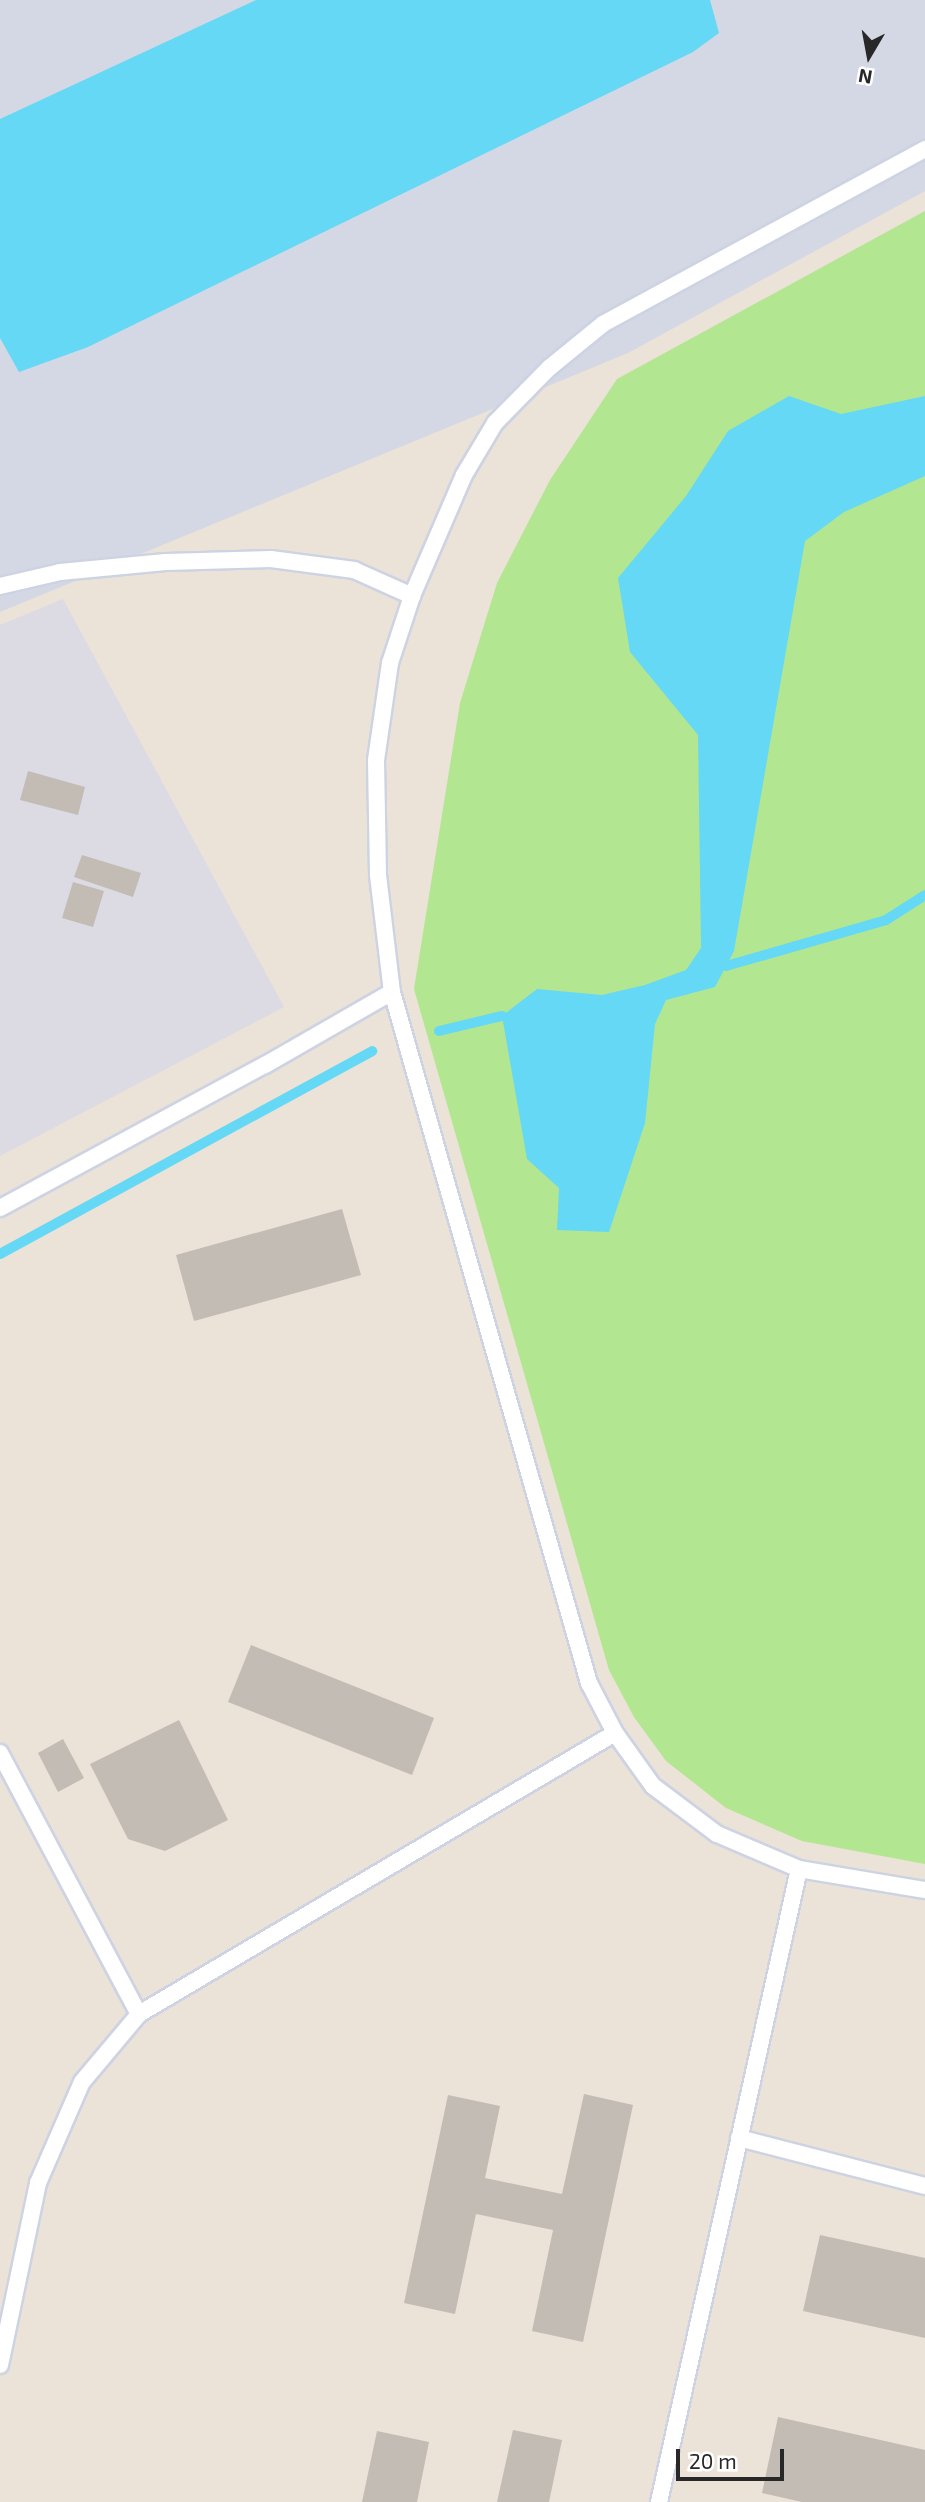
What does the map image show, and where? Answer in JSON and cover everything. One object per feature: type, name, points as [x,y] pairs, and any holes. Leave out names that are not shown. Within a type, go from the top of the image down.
[{"type":"lane","points":[[925,149],[603,324],[549,368],[495,423],[464,475],[412,596],[390,663],[376,760],[377,875],[391,992],[589,1683],[615,1733],[653,1786],[718,1834],[799,1869],[925,1890]]},
{"type":"lane","points":[[0,586],[60,572],[166,562],[271,559],[354,570],[412,596]]},
{"type":"lane","points":[[0,1208],[265,1065],[391,992]]},
{"type":"lane","points":[[1,2359],[38,2183],[82,2082],[139,2014],[615,1733]]},
{"type":"lane","points":[[0,1753],[139,2014]]},
{"type":"lane","points":[[659,2502],[799,1869]]},
{"type":"lane","points":[[739,2138],[925,2186]]},
{"type":"shaded area","points":[[0,0],[925,0],[925,191],[628,353],[0,612]]},
{"type":"shaded area","points":[[63,599],[284,1007],[0,1156],[0,625]]},
{"type":"green space","points":[[925,211],[925,1864],[802,1841],[726,1808],[666,1761],[634,1717],[609,1670],[414,989],[460,703],[497,583],[550,480],[617,379]]},
{"type":"water","points":[[256,0],[710,0],[719,33],[693,52],[88,347],[19,372],[0,338],[0,119]]},
{"type":"water","points":[[789,396],[841,414],[925,396],[925,476],[844,512],[805,541],[734,951],[715,987],[666,1000],[655,1024],[645,1123],[609,1232],[557,1230],[559,1188],[527,1159],[502,1016],[537,989],[602,995],[645,985],[686,970],[701,948],[698,735],[630,652],[618,578],[686,496],[728,431]]},
{"type":"building","points":[[28,771],[85,787],[78,815],[20,800]]},
{"type":"building","points":[[82,855],[141,873],[133,897],[74,877]]},
{"type":"building","points":[[73,882],[104,891],[93,927],[62,918]]},
{"type":"building","points":[[342,1209],[361,1275],[194,1321],[176,1255]]},
{"type":"building","points":[[251,1645],[434,1718],[412,1775],[228,1702]]},
{"type":"building","points":[[179,1720],[228,1820],[165,1851],[128,1839],[90,1764]]},
{"type":"building","points":[[63,1739],[84,1778],[58,1792],[38,1753]]},
{"type":"building","points":[[584,2094],[633,2105],[583,2342],[532,2331],[553,2230],[476,2214],[455,2314],[404,2303],[448,2095],[500,2106],[485,2178],[562,2194]]},
{"type":"building","points":[[820,2235],[925,2258],[925,2338],[803,2311]]},
{"type":"building","points":[[778,2417],[925,2450],[925,2502],[802,2502],[762,2493]]},
{"type":"building","points":[[513,2430],[562,2440],[549,2502],[497,2502]]},
{"type":"building","points":[[377,2431],[429,2442],[417,2502],[362,2502]]},
{"type":"waterway","points":[[726,966],[886,920],[925,895]]},
{"type":"waterway","points":[[439,1031],[502,1016]]},
{"type":"waterway","points":[[0,1254],[372,1051]]}]
